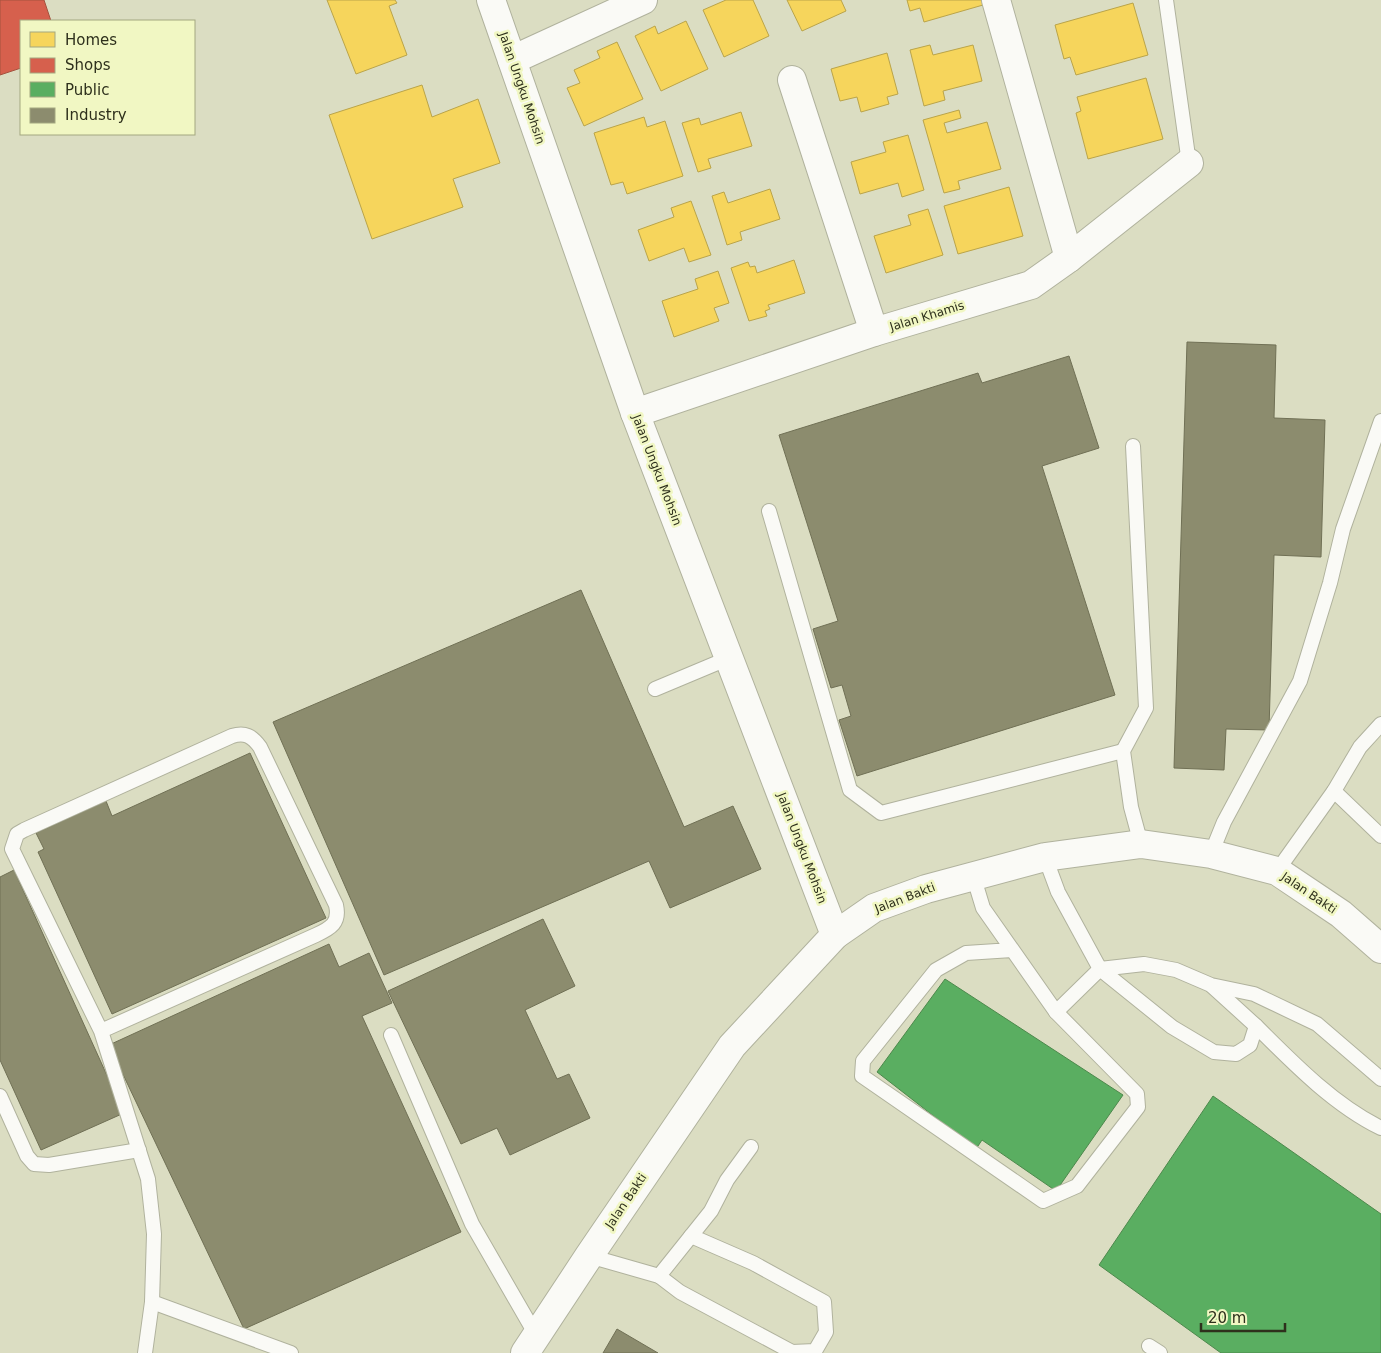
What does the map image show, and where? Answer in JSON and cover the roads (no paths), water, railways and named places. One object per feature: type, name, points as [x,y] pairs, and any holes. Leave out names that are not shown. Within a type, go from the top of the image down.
[{"type":"street","name":"Jalan Ungku Mohsin","points":[[491,0],[635,413],[835,935]]},
{"type":"street","points":[[512,60],[643,0]]},
{"type":"street","points":[[996,0],[1069,258]]},
{"type":"street","points":[[792,80],[874,332]]},
{"type":"street","name":"Jalan Khamis","points":[[635,413],[874,332],[1031,285],[1069,258],[1189,163]]},
{"type":"street","name":"Jalan Bakti","points":[[531,1344],[588,1256],[732,1046],[835,935],[874,908],[926,889],[1045,857],[1140,844],[1211,854],[1277,871],[1341,914],[1381,949]]},
{"type":"lane","points":[[1166,0],[1189,163]]},
{"type":"lane","points":[[1211,854],[1224,822],[1300,680],[1330,583],[1343,529],[1381,421]]},
{"type":"lane","points":[[1133,446],[1146,708],[1123,751],[1131,807],[1140,844]]},
{"type":"lane","points":[[769,511],[850,790],[881,813],[1123,751]]},
{"type":"lane","points":[[654,689],[729,658]]},
{"type":"lane","points":[[1277,871],[1334,791],[1360,746],[1381,724]]},
{"type":"lane","points":[[101,1031],[307,939],[332,927],[336,920],[336,905],[260,747],[248,735],[232,736],[150,772],[24,830],[13,841],[14,857],[101,1031],[148,1180],[154,1234],[152,1302],[145,1353]]},
{"type":"lane","points":[[1334,791],[1381,836]]},
{"type":"lane","points":[[1045,857],[1058,892],[1100,969],[1172,1026],[1214,1052],[1236,1054],[1250,1046],[1256,1026]]},
{"type":"lane","points":[[973,875],[983,908],[1056,1012],[1138,1094],[1138,1107],[1077,1186],[1043,1201],[862,1076],[863,1061],[936,970],[966,953],[1012,950]]},
{"type":"lane","points":[[1056,1012],[1100,969],[1144,964],[1176,970],[1211,985],[1254,994],[1317,1024],[1381,1079]]},
{"type":"lane","points":[[1211,985],[1297,1066],[1365,1120],[1381,1128]]},
{"type":"lane","points":[[392,1035],[472,1224],[531,1344]]},
{"type":"lane","points":[[0,1096],[27,1156],[34,1164],[49,1166],[139,1150]]},
{"type":"lane","points":[[659,1276],[711,1211],[727,1180],[750,1147]]},
{"type":"lane","points":[[588,1256],[659,1276],[680,1292],[792,1352],[815,1351],[826,1332],[824,1302],[753,1263],[691,1236]]},
{"type":"lane","points":[[152,1302],[291,1353]]}]
